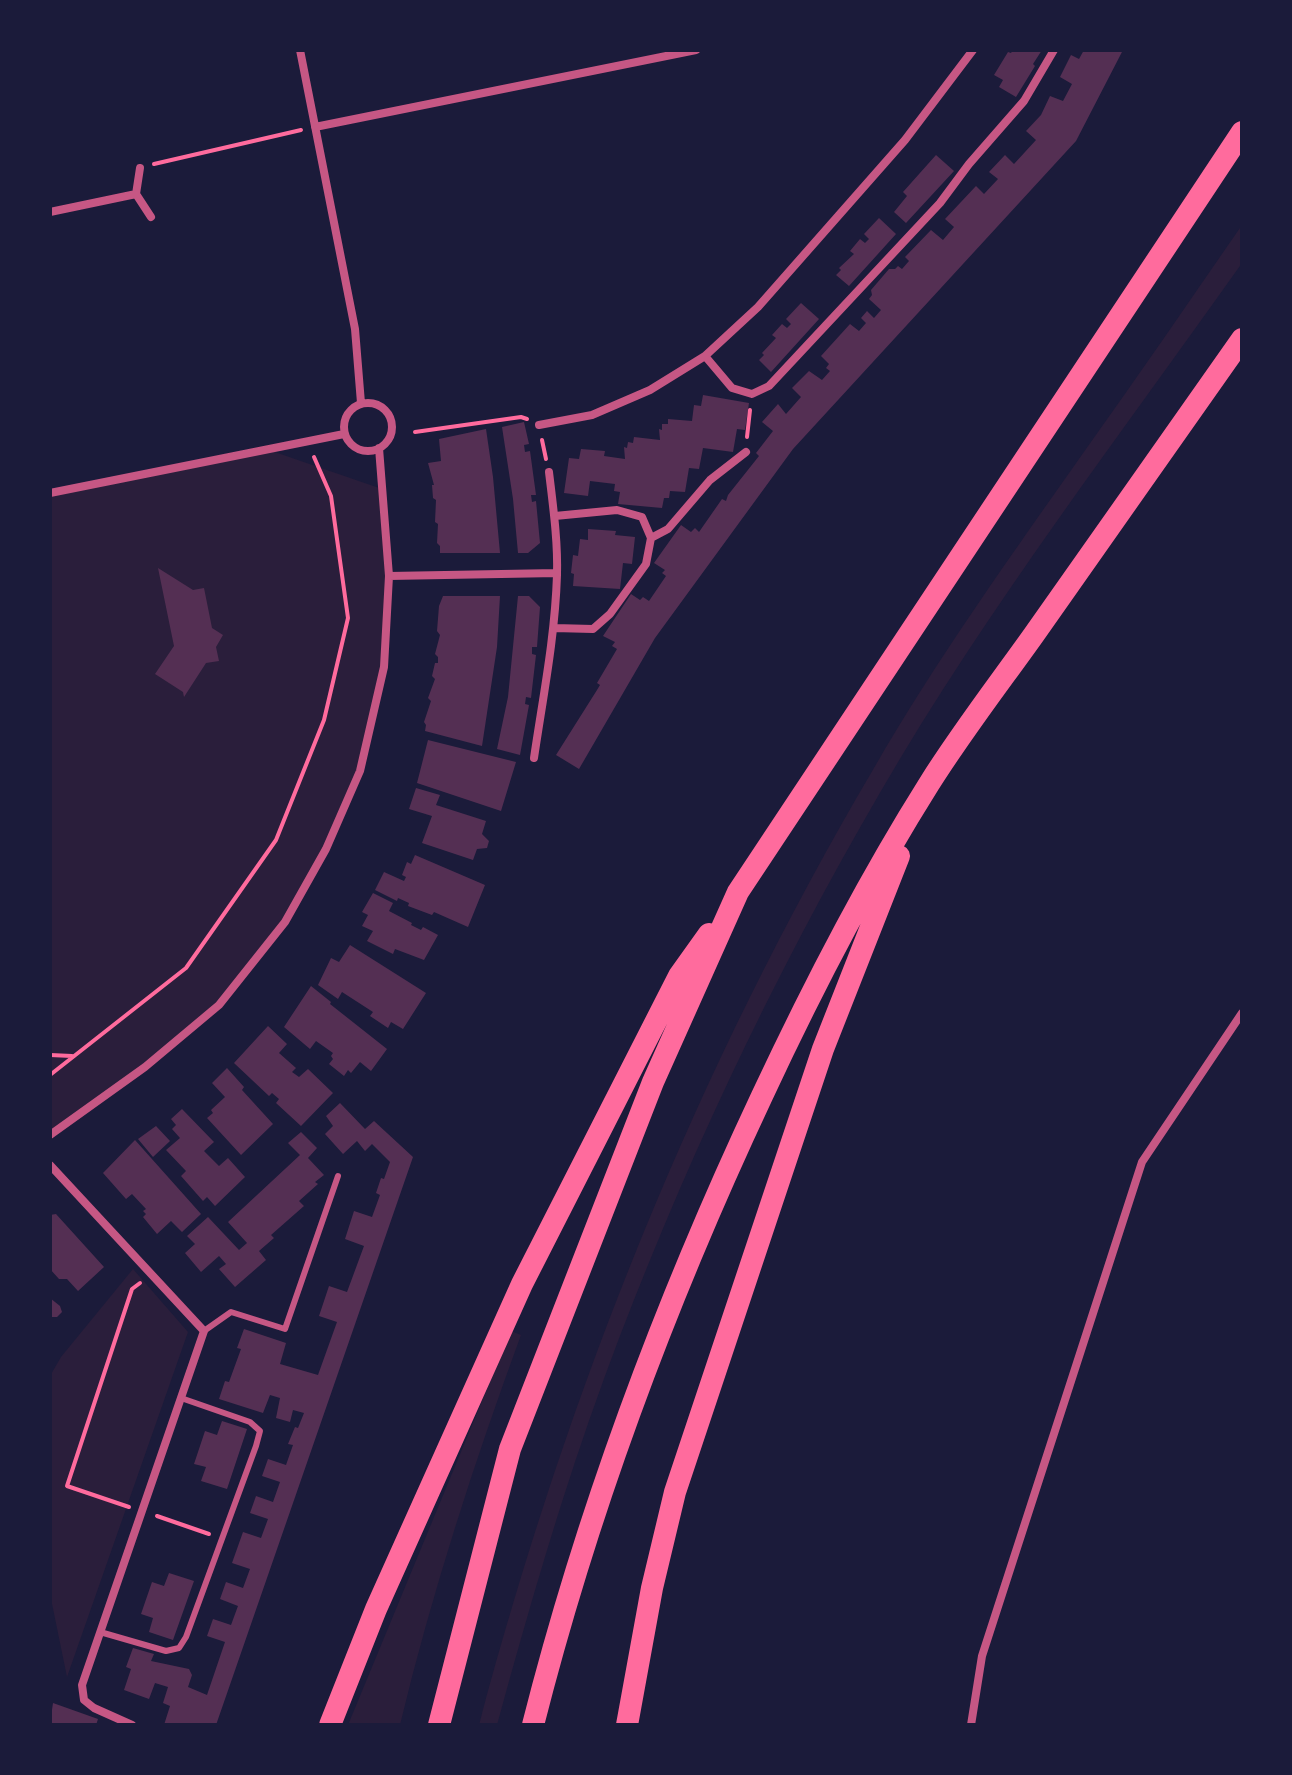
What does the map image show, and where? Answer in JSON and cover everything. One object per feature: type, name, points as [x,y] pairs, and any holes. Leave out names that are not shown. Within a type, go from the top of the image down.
[{"type":"highway","points":[[330,1725],[376,1609],[522,1284],[679,976],[738,892],[1242,132]]},
{"type":"highway","points":[[533,1725],[616,1451],[688,1262],[740,1143],[826,963],[931,781],[1242,339]]},
{"type":"highway","points":[[627,1725],[652,1588],[675,1492],[703,1404],[823,1049],[876,911],[931,781]]},
{"type":"highway","points":[[439,1725],[510,1449],[653,1082],[738,892]]},
{"type":"street","points":[[300,50],[355,329],[361,403]]},
{"type":"street","points":[[315,127],[696,50]]},
{"type":"street","points":[[539,425],[592,415],[650,390],[705,356],[758,307],[905,140],[971,52],[958,50]]},
{"type":"street","points":[[705,356],[732,388],[752,394],[769,386],[940,203],[969,164],[1024,101],[1054,50]]},
{"type":"street","points":[[140,168],[136,194],[151,217]]},
{"type":"street","points":[[50,212],[136,194]]},
{"type":"street","points":[[377,404],[389,414],[390,437],[379,448],[358,449],[344,434],[345,418],[354,406],[377,404]]},
{"type":"street","points":[[50,493],[344,434]]},
{"type":"street","points":[[50,1135],[145,1067],[219,1005],[285,922],[326,849],[360,771],[384,667],[389,576],[379,448]]},
{"type":"street","points":[[651,538],[668,529],[710,480],[746,452]]},
{"type":"street","points":[[534,758],[554,628],[557,573],[555,516],[549,472]]},
{"type":"street","points":[[554,628],[593,629],[610,614],[646,564],[651,538],[642,517],[617,510],[555,516]]},
{"type":"street","points":[[389,576],[557,573]]},
{"type":"street","points":[[971,1725],[982,1656],[1142,1162],[1242,1013]]},
{"type":"street","points":[[50,1165],[204,1331],[82,1685],[84,1700],[94,1708],[132,1725]]},
{"type":"lane","points":[[204,1331],[231,1312],[285,1329],[338,1176]]},
{"type":"lane","points":[[100,1632],[166,1651],[179,1648],[186,1637],[260,1431],[250,1422],[181,1398]]},
{"type":"path","points":[[140,168],[315,127]]},
{"type":"path","points":[[746,452],[752,394]]},
{"type":"path","points":[[415,432],[521,417],[539,425],[549,472]]},
{"type":"path","points":[[50,1075],[186,968],[276,840],[324,720],[348,618],[331,496],[307,441]]},
{"type":"path","points":[[50,1055],[73,1056]]},
{"type":"path","points":[[151,1273],[132,1289],[67,1486],[222,1539]]},
{"type":"shaded area","points":[[1242,225],[1242,263],[965,655],[881,791],[802,933],[730,1078],[664,1225],[575,1462],[497,1725],[479,1725],[554,1475],[597,1353],[695,1114],[750,997],[810,882],[924,686]]},
{"type":"shaded area","points":[[266,449],[382,489],[389,576],[384,667],[360,771],[326,849],[285,922],[219,1005],[50,1135],[50,492]]},
{"type":"shaded area","points":[[133,1269],[188,1332],[67,1677],[50,1594],[50,1376],[61,1357]]},
{"type":"shaded area","points":[[511,1331],[521,1335],[455,1528],[400,1725],[348,1725]]},
{"type":"building","points":[[1042,50],[1016,97],[999,87],[1003,80],[994,75],[1008,52]]},
{"type":"building","points":[[1084,50],[1123,50],[1076,141],[793,449],[655,638],[579,769],[556,755],[600,685],[597,683],[617,649],[612,646],[615,642],[603,636],[631,594],[649,601],[666,576],[662,573],[665,570],[654,563],[681,525],[691,532],[695,528],[699,532],[722,499],[726,501],[773,431],[762,422],[778,404],[786,414],[801,397],[792,388],[809,371],[822,380],[830,371],[826,368],[829,364],[821,356],[850,324],[859,331],[866,323],[861,318],[867,311],[874,318],[881,310],[869,299],[871,290],[889,269],[898,266],[902,269],[909,261],[905,257],[931,230],[943,240],[954,227],[945,219],[976,186],[984,194],[998,179],[989,172],[1005,155],[1014,164],[1036,140],[1026,131],[1041,115],[1050,96],[1063,101],[1072,84],[1060,77],[1071,55],[1079,59]]},
{"type":"building","points":[[936,155],[954,171],[906,223],[894,212],[907,196],[903,192]]},
{"type":"building","points":[[879,218],[896,234],[849,286],[836,275],[841,270],[839,268],[854,254],[850,251],[860,239],[865,243],[869,239],[864,234]]},
{"type":"building","points":[[801,303],[819,319],[771,372],[759,360],[764,355],[762,353],[776,338],[772,335],[782,324],[787,328],[791,324],[786,319]]},
{"type":"building","points":[[703,395],[749,403],[745,430],[737,429],[733,452],[703,448],[699,469],[689,468],[685,492],[670,491],[669,498],[664,498],[662,508],[618,504],[620,492],[614,491],[615,484],[590,481],[588,496],[564,493],[569,458],[579,459],[581,449],[605,451],[604,456],[625,459],[624,447],[627,448],[628,442],[633,443],[634,437],[660,440],[659,429],[662,430],[662,424],[668,424],[668,419],[692,421],[694,405],[701,406]]},
{"type":"building","points":[[524,422],[529,444],[524,445],[525,452],[530,451],[536,495],[531,495],[532,502],[536,501],[540,543],[528,553],[518,553],[502,427]]},
{"type":"building","points":[[486,429],[500,553],[440,553],[434,485],[428,463],[441,461],[439,439]]},
{"type":"building","points":[[588,529],[616,531],[615,535],[635,537],[632,564],[623,563],[620,589],[573,586],[573,555],[578,556],[580,539],[588,540]]},
{"type":"building","points":[[158,568],[193,590],[204,588],[212,628],[223,635],[216,647],[219,661],[206,663],[184,697],[183,692],[155,674],[174,646]]},
{"type":"building","points":[[443,596],[500,596],[497,647],[482,746],[425,731],[424,722],[431,701],[428,698],[435,679],[432,676],[435,663],[438,663],[435,654],[440,635],[437,631],[439,606]]},
{"type":"building","points":[[518,596],[529,596],[540,607],[537,647],[532,647],[532,654],[536,655],[531,698],[526,697],[525,704],[529,705],[520,755],[497,749],[508,697]]},
{"type":"building","points":[[428,740],[516,762],[501,811],[417,783]]},
{"type":"building","points":[[416,788],[440,795],[436,805],[486,821],[482,834],[489,841],[487,848],[477,849],[473,860],[422,843],[432,816],[409,809]]},
{"type":"building","points":[[415,855],[485,885],[468,927],[434,912],[432,915],[408,906],[409,903],[398,898],[397,901],[375,890],[384,872],[404,881],[406,877],[402,875],[407,862],[411,864]]},
{"type":"building","points":[[373,893],[393,903],[389,911],[421,930],[423,927],[438,935],[424,960],[395,949],[393,954],[367,941],[373,931],[362,926],[368,915],[362,912]]},
{"type":"building","points":[[350,945],[426,993],[403,1029],[391,1022],[388,1028],[370,1016],[373,1012],[342,992],[338,999],[318,985],[331,958],[339,962]]},
{"type":"building","points":[[311,986],[387,1049],[371,1071],[360,1062],[344,1076],[329,1064],[333,1053],[316,1041],[310,1049],[284,1027]]},
{"type":"building","points":[[268,1026],[287,1044],[279,1053],[296,1068],[292,1072],[299,1077],[308,1069],[333,1093],[301,1126],[276,1103],[279,1099],[272,1093],[269,1096],[234,1063]]},
{"type":"building","points":[[227,1068],[273,1124],[241,1155],[207,1118],[225,1097],[212,1083]]},
{"type":"building","points":[[340,1103],[365,1129],[374,1121],[413,1157],[216,1725],[164,1725],[170,1706],[163,1703],[168,1687],[155,1683],[149,1699],[124,1690],[131,1669],[126,1667],[133,1648],[154,1654],[151,1661],[189,1669],[192,1675],[188,1687],[207,1695],[225,1642],[207,1636],[213,1619],[231,1625],[238,1606],[220,1599],[226,1582],[243,1588],[250,1569],[232,1563],[243,1532],[261,1538],[268,1519],[250,1513],[256,1496],[273,1502],[280,1482],[262,1476],[268,1459],[286,1465],[293,1445],[288,1444],[304,1413],[293,1410],[290,1422],[276,1418],[280,1398],[270,1395],[263,1413],[219,1399],[241,1349],[237,1348],[244,1329],[286,1343],[280,1364],[318,1375],[337,1322],[319,1316],[329,1286],[347,1292],[364,1246],[345,1239],[354,1211],[372,1217],[380,1195],[376,1193],[390,1162],[372,1144],[365,1151],[357,1141],[343,1154],[325,1134],[333,1126],[326,1116]]},
{"type":"building","points":[[182,1109],[214,1142],[204,1151],[219,1166],[228,1158],[245,1177],[215,1206],[207,1197],[203,1201],[181,1176],[186,1171],[166,1150],[180,1138],[172,1129],[176,1125],[171,1119]]},
{"type":"building","points":[[156,1126],[170,1141],[153,1157],[138,1139]]},
{"type":"building","points":[[301,1132],[317,1148],[308,1158],[324,1175],[299,1201],[304,1206],[271,1235],[274,1238],[259,1251],[266,1260],[235,1287],[219,1269],[226,1264],[219,1256],[201,1272],[185,1253],[195,1244],[187,1236],[208,1217],[239,1250],[247,1243],[228,1222],[300,1155],[288,1143]]},
{"type":"building","points":[[135,1140],[201,1214],[182,1232],[171,1221],[157,1234],[143,1217],[146,1209],[132,1194],[126,1199],[103,1173]]},
{"type":"building","points":[[56,1214],[104,1267],[78,1291],[67,1279],[59,1279],[50,1269],[50,1215]]},
{"type":"building","points":[[50,1298],[60,1306],[62,1312],[57,1317],[50,1317]]},
{"type":"building","points":[[222,1421],[247,1429],[227,1489],[201,1481],[206,1467],[194,1464],[205,1431],[217,1435]]},
{"type":"building","points":[[169,1573],[194,1581],[173,1640],[149,1632],[153,1618],[141,1614],[152,1582],[164,1586]]},
{"type":"building","points":[[53,1703],[98,1719],[96,1725],[50,1723]]}]
